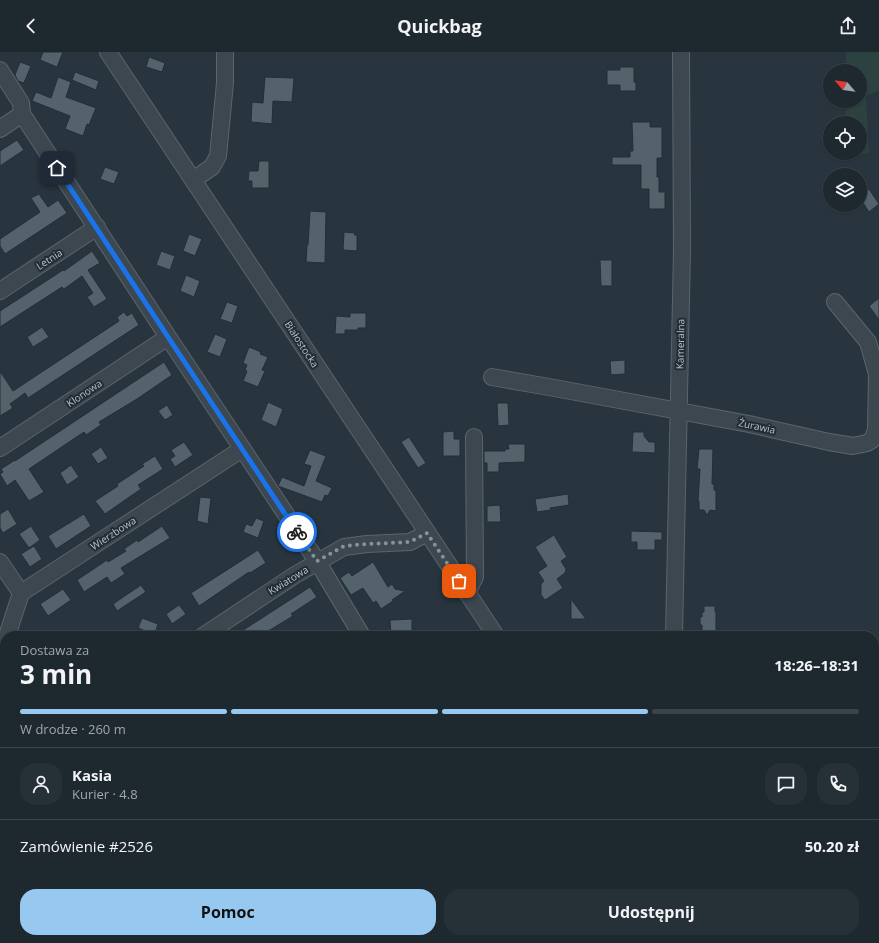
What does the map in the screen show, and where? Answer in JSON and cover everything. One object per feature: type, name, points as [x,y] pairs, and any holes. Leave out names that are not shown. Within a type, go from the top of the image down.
[{"type":"street","name":"Białostocka","points":[[108,52],[467,593],[491,631]]},
{"type":"street","points":[[194,180],[212,167],[218,156],[225,83],[225,52]]},
{"type":"street","name":"Kameralna","points":[[674,631],[682,250],[681,52]]},
{"type":"street","points":[[0,70],[22,103],[22,114],[317,561],[359,631]]},
{"type":"street","points":[[0,129],[22,114]]},
{"type":"street","name":"Letnia","points":[[0,291],[97,227]]},
{"type":"street","name":"Żurawia","points":[[492,377],[549,386],[679,412],[749,424],[853,446],[867,443],[872,440],[876,430],[877,374],[868,342],[836,302]]},
{"type":"street","name":"Klonowa","points":[[0,448],[168,337]]},
{"type":"street","points":[[467,593],[475,577],[474,437]]},
{"type":"street","name":"Wierzbowa","points":[[21,593],[242,449]]},
{"type":"street","name":"Kwiatowa","points":[[210,631],[288,579],[344,546],[410,542],[427,533]]},
{"type":"street","points":[[0,562],[21,593],[9,631]]},
{"type":"green space","points":[[846,52],[879,52],[879,91],[867,96],[867,64],[846,64]]},
{"type":"green space","points":[[846,108],[867,108],[869,153],[867,153],[867,116],[846,116]]},
{"type":"building","points":[[43,52],[63,52],[57,67],[40,60]]},
{"type":"building","points":[[149,57],[165,63],[162,72],[146,67]]},
{"type":"building","points":[[20,62],[31,66],[24,83],[18,81],[15,75]]},
{"type":"building","points":[[620,67],[634,67],[634,82],[636,82],[636,91],[620,91],[620,85],[607,85],[607,70],[620,70]]},
{"type":"building","points":[[75,72],[99,81],[96,90],[72,80]]},
{"type":"building","points":[[58,77],[71,82],[66,97],[96,108],[89,125],[87,124],[83,136],[65,129],[70,116],[32,101],[36,92],[51,98]]},
{"type":"building","points":[[265,77],[294,78],[292,102],[273,101],[272,124],[251,122],[252,102],[263,103]]},
{"type":"building","points":[[632,122],[650,122],[650,127],[662,127],[662,158],[657,158],[657,177],[659,177],[659,192],[665,192],[665,209],[649,209],[649,189],[641,189],[641,165],[612,165],[612,157],[630,157],[630,151],[633,151]]},
{"type":"building","points":[[17,140],[24,150],[0,166],[0,151]]},
{"type":"building","points":[[259,161],[269,161],[269,188],[252,188],[252,181],[248,181],[249,171],[258,171]]},
{"type":"building","points":[[105,167],[119,172],[114,184],[100,179]]},
{"type":"building","points":[[869,189],[879,204],[869,212],[867,209],[867,190]]},
{"type":"building","points":[[39,194],[48,207],[58,200],[67,213],[5,254],[0,246],[0,239],[40,212],[31,198]]},
{"type":"building","points":[[310,211],[326,212],[325,263],[306,262]]},
{"type":"building","points":[[344,232],[355,233],[354,235],[357,235],[357,251],[343,250]]},
{"type":"building","points":[[189,234],[202,239],[195,256],[183,251]]},
{"type":"building","points":[[92,251],[100,263],[88,270],[107,299],[94,307],[87,297],[93,293],[82,276],[64,289],[62,287],[0,327],[0,311],[63,270],[64,271]]},
{"type":"building","points":[[161,251],[175,256],[170,270],[156,265]]},
{"type":"building","points":[[600,260],[612,260],[612,286],[601,286]]},
{"type":"building","points":[[186,275],[200,281],[194,297],[180,291]]},
{"type":"building","points":[[879,298],[879,320],[869,306]]},
{"type":"building","points":[[227,302],[238,306],[232,323],[220,319]]},
{"type":"building","points":[[124,312],[127,316],[132,313],[139,325],[28,398],[25,393],[10,404],[13,408],[0,416],[0,371],[13,391],[119,321],[117,317]]},
{"type":"building","points":[[350,313],[366,313],[366,328],[358,328],[358,330],[345,330],[345,334],[335,334],[336,316],[350,317]]},
{"type":"building","points":[[42,327],[49,337],[33,347],[27,337]]},
{"type":"building","points":[[215,334],[227,339],[220,357],[207,352]]},
{"type":"building","points":[[249,347],[268,357],[262,370],[265,371],[258,387],[243,381],[247,371],[245,370],[247,365],[243,363]]},
{"type":"building","points":[[625,360],[625,374],[611,375],[610,361]]},
{"type":"building","points":[[164,362],[172,375],[137,399],[99,422],[101,425],[86,435],[84,432],[29,469],[44,492],[29,501],[15,480],[7,486],[0,474],[3,472],[1,469]]},
{"type":"building","points":[[268,402],[283,409],[276,427],[261,420]]},
{"type":"building","points":[[497,403],[508,403],[509,425],[498,426]]},
{"type":"building","points":[[167,405],[173,415],[165,420],[158,411]]},
{"type":"building","points":[[454,431],[454,439],[460,439],[460,456],[443,456],[443,432]]},
{"type":"building","points":[[633,432],[644,432],[644,436],[649,442],[655,442],[655,453],[632,452]]},
{"type":"building","points":[[409,437],[426,463],[418,468],[401,442]]},
{"type":"building","points":[[184,442],[193,455],[175,467],[170,459],[175,456],[171,450]]},
{"type":"building","points":[[508,444],[525,444],[525,462],[499,463],[499,472],[487,472],[487,463],[484,463],[484,451],[505,451],[505,449],[509,449]]},
{"type":"building","points":[[101,447],[108,458],[98,464],[91,454]]},
{"type":"building","points":[[699,449],[713,449],[712,484],[714,484],[714,490],[716,490],[716,511],[710,510],[707,515],[704,510],[699,510],[698,501],[700,469],[697,469]]},
{"type":"building","points":[[310,450],[326,456],[316,481],[332,488],[328,496],[325,495],[322,502],[278,486],[282,477],[304,486],[311,466],[304,464]]},
{"type":"building","points":[[155,456],[163,469],[138,485],[141,489],[105,514],[95,501],[118,486],[117,484],[144,466],[142,464]]},
{"type":"building","points":[[71,465],[79,477],[67,485],[60,473]]},
{"type":"building","points":[[568,494],[569,505],[537,512],[535,499]]},
{"type":"building","points":[[200,497],[211,498],[208,524],[197,521]]},
{"type":"building","points":[[500,505],[501,522],[487,522],[487,506]]},
{"type":"building","points":[[8,509],[17,524],[3,533],[0,528],[0,514]]},
{"type":"building","points":[[84,514],[91,526],[56,549],[48,536]]},
{"type":"building","points":[[256,518],[264,521],[258,538],[243,532],[246,524],[252,526]]},
{"type":"building","points":[[31,526],[40,540],[29,548],[19,534]]},
{"type":"building","points":[[162,526],[170,538],[121,568],[125,574],[111,583],[107,577],[84,592],[77,580],[107,560],[108,562],[126,551],[124,549],[137,540],[138,542]]},
{"type":"building","points":[[631,531],[662,532],[662,540],[655,540],[655,550],[637,550],[637,542],[631,542]]},
{"type":"building","points":[[554,535],[567,557],[561,561],[566,569],[565,573],[557,579],[563,588],[545,600],[541,595],[541,584],[544,581],[538,572],[547,566],[535,547]]},
{"type":"building","points":[[34,546],[42,559],[30,567],[21,554]]},
{"type":"building","points":[[258,550],[266,563],[250,573],[249,572],[199,606],[191,593]]},
{"type":"building","points":[[373,562],[388,587],[392,584],[395,589],[405,591],[381,609],[376,601],[373,603],[363,588],[351,595],[340,578],[349,572],[352,576]]},
{"type":"building","points":[[141,585],[146,592],[117,611],[113,604]]},
{"type":"building","points":[[310,587],[317,597],[291,614],[293,616],[268,631],[242,631]]},
{"type":"building","points":[[63,589],[71,600],[48,616],[40,604]]},
{"type":"building","points":[[571,599],[586,619],[571,619]]},
{"type":"building","points":[[179,605],[186,614],[172,624],[166,614]]},
{"type":"building","points":[[704,606],[715,606],[716,631],[702,631],[700,617],[702,617],[702,612],[704,612]]},
{"type":"building","points":[[142,618],[158,624],[156,631],[143,631],[138,628]]},
{"type":"building","points":[[412,619],[412,631],[391,631],[390,620]]},
{"type":"way so far","points":[[297,532],[317,561],[344,546],[410,542],[427,533],[459,581]]},
{"type":"route","points":[[57,168],[297,532]]}]
